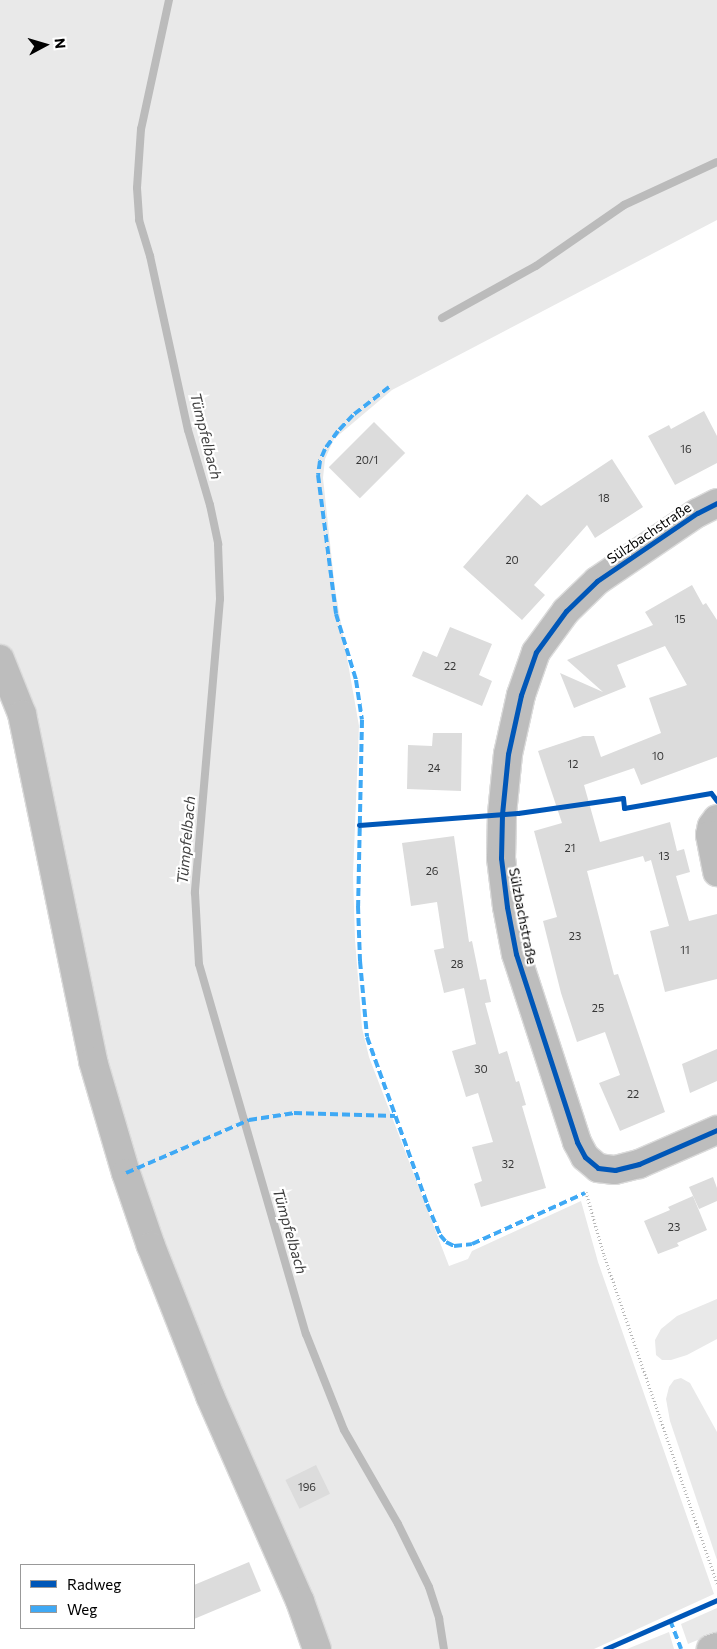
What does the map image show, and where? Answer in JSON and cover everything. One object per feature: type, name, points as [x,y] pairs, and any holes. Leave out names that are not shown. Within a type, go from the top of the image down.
[{"type":"street","name":"Sülzbachstraße","points":[[598,1168],[586,1158],[577,1142],[516,954],[507,907],[501,858],[502,814],[508,754],[521,695],[536,652],[566,611],[597,582],[698,513],[717,503]]},
{"type":"street","points":[[0,659],[22,714],[93,1061],[126,1173],[151,1246],[210,1396],[300,1601],[317,1649]]},
{"type":"street","points":[[717,819],[712,826],[710,835],[717,872]]},
{"type":"street","points":[[598,1168],[615,1170],[639,1164],[717,1130]]},
{"type":"street","points":[[711,1649],[717,1646]]},
{"type":"path","points":[[598,1168],[585,1192],[607,1264],[717,1584]]},
{"type":"shaded area","points":[[0,0],[717,0],[717,220],[392,390],[334,439],[325,459],[323,478],[335,589],[359,726],[353,875],[355,940],[362,1028],[369,1057],[449,1266],[468,1259],[472,1251],[581,1201],[598,1262],[714,1594],[594,1649],[325,1649],[134,1175],[24,711],[0,645]]},
{"type":"shaded area","points":[[717,1299],[717,1339],[687,1355],[671,1360],[662,1360],[656,1355],[655,1340],[661,1329],[677,1316]]},
{"type":"shaded area","points":[[681,1378],[690,1383],[717,1432],[717,1560],[670,1421],[666,1399],[669,1387],[674,1380]]},
{"type":"shaded area","points":[[717,1608],[717,1632],[688,1644],[681,1624]]},
{"type":"shaded area","points":[[669,1632],[674,1649],[627,1649]]},
{"type":"building","points":[[704,411],[717,436],[717,463],[675,485],[648,436],[669,425],[671,429]]},
{"type":"building","points":[[374,422],[405,453],[360,498],[329,467]]},
{"type":"building","points":[[612,459],[643,507],[595,538],[587,525],[534,585],[545,595],[522,620],[463,567],[527,494],[541,506]]},
{"type":"building","points":[[692,585],[703,605],[706,603],[717,620],[717,757],[641,785],[634,768],[584,785],[600,842],[670,822],[677,851],[684,849],[690,872],[676,876],[689,921],[717,914],[717,979],[665,992],[650,931],[669,926],[651,860],[645,862],[643,856],[587,871],[614,975],[618,974],[665,1112],[620,1131],[599,1083],[620,1075],[605,1032],[577,1042],[561,993],[543,921],[557,917],[534,831],[562,823],[538,751],[583,736],[594,736],[601,757],[661,733],[649,698],[687,685],[665,646],[617,665],[626,687],[574,708],[560,673],[603,692],[567,660],[653,625],[645,612]]},
{"type":"building","points":[[450,627],[492,644],[479,675],[492,681],[482,706],[412,676],[423,651],[437,657]]},
{"type":"building","points":[[433,733],[462,733],[461,791],[407,789],[408,745],[432,746]]},
{"type":"building","points":[[454,836],[469,942],[472,941],[480,980],[486,979],[491,1002],[485,1003],[499,1054],[507,1051],[516,1082],[519,1081],[526,1105],[522,1106],[546,1188],[481,1207],[474,1184],[482,1181],[472,1147],[493,1142],[478,1093],[466,1097],[452,1051],[476,1044],[464,988],[444,993],[434,950],[444,948],[437,902],[411,906],[402,843]]},
{"type":"building","points":[[717,1049],[717,1081],[690,1093],[682,1064]]},
{"type":"building","points":[[713,1177],[717,1188],[717,1201],[699,1209],[689,1187]]},
{"type":"building","points":[[693,1196],[707,1230],[677,1243],[679,1246],[658,1254],[644,1221],[670,1210],[668,1207]]},
{"type":"building","points":[[316,1465],[330,1494],[299,1509],[285,1480]]},
{"type":"building","points":[[249,1562],[261,1591],[195,1619],[195,1585]]},
{"type":"waterway","name":"Tümpfelbach","points":[[169,0],[141,129],[137,188],[139,220],[150,256],[188,430],[210,505],[218,544],[220,599],[195,893],[199,964],[306,1334],[344,1430],[398,1524],[429,1587],[439,1618],[444,1649]]},
{"type":"waterway","points":[[442,318],[536,266],[624,205],[717,162]]},
{"type":"marked path","points":[[389,387],[353,415],[338,431],[325,449],[320,461],[318,475],[336,614],[356,680],[362,720],[358,906],[360,961],[367,1037],[427,1204],[440,1235],[446,1242],[454,1246],[472,1244],[585,1193]]},
{"type":"marked path","points":[[126,1173],[249,1120],[294,1113],[395,1116]]},
{"type":"marked path","points":[[670,1620],[681,1649]]},
{"type":"cycle path","points":[[717,503],[697,513],[597,581],[566,611],[536,652],[521,695],[508,754],[502,814],[501,858],[507,907],[516,954],[577,1142],[585,1157],[598,1168],[615,1170],[639,1164],[717,1130]]},
{"type":"cycle path","points":[[359,825],[518,813],[623,798],[624,808],[711,793],[717,801]]},
{"type":"cycle path","points":[[605,1649],[717,1600]]}]
